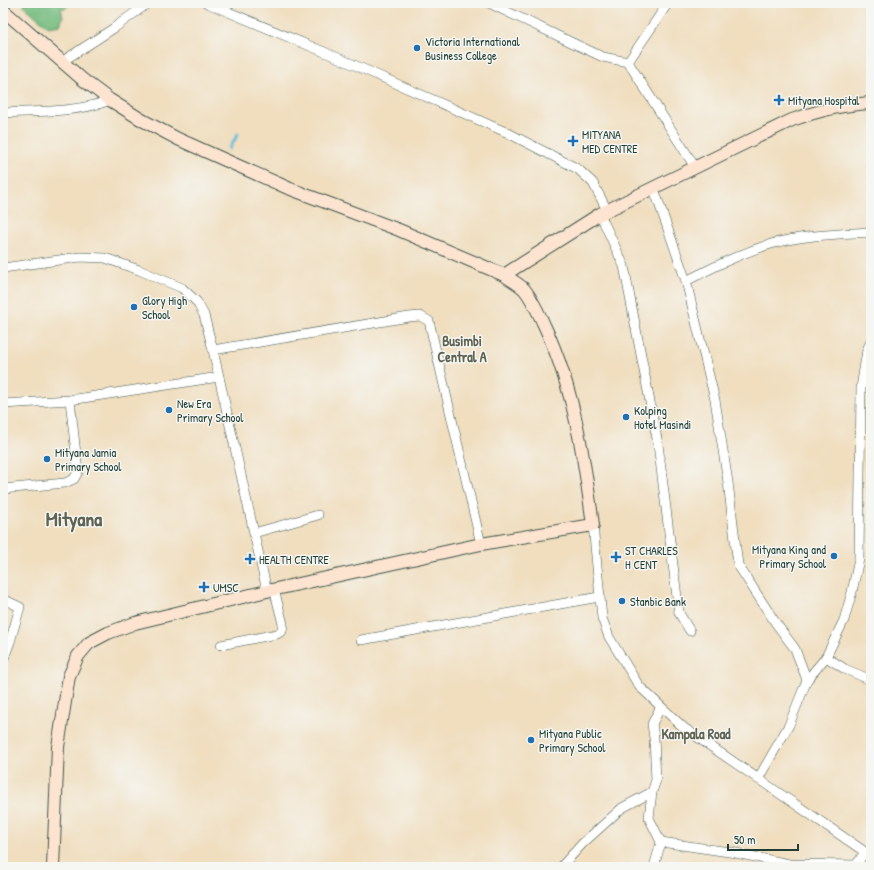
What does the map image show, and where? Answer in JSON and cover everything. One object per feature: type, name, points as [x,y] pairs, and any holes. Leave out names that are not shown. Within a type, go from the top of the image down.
[{"type":"main road","points":[[3,10],[82,79],[110,100],[142,120],[178,139],[288,188],[399,230],[504,275],[524,289],[540,315],[556,352],[570,394],[586,475],[593,525],[481,544],[271,590],[135,623],[108,633],[89,643],[78,656],[69,676],[58,747],[53,867]]},
{"type":"main road","points":[[504,275],[604,212],[654,189],[695,167],[792,120],[821,110],[871,103]]},
{"type":"street","points":[[63,61],[114,28],[148,3]]},
{"type":"street","points":[[207,3],[334,56],[508,133],[578,169],[593,183],[624,266],[658,444],[679,613],[690,631]]},
{"type":"street","points":[[489,3],[603,57],[628,62],[695,167]]},
{"type":"street","points":[[628,62],[668,3]]},
{"type":"street","points":[[3,113],[74,109],[95,106],[110,100]]},
{"type":"street","points":[[654,189],[686,281],[715,400],[728,482],[738,565],[775,622],[795,649],[807,680]]},
{"type":"street","points":[[686,281],[721,264],[771,244],[812,237],[871,232]]},
{"type":"street","points":[[3,268],[80,257],[105,258],[151,274],[182,288],[197,302],[204,316],[213,350],[254,533],[283,624],[282,631],[277,634],[221,645]]},
{"type":"street","points":[[213,350],[409,317],[420,316],[430,321],[481,544]]},
{"type":"street","points":[[758,779],[789,725],[807,680],[826,657],[844,620],[852,592],[859,559],[861,388],[867,350],[871,341]]},
{"type":"street","points":[[3,404],[70,400],[219,377]]},
{"type":"street","points":[[3,489],[66,483],[74,479],[78,472],[70,400]]},
{"type":"street","points":[[254,533],[318,515]]},
{"type":"street","points":[[593,525],[602,618],[609,637],[639,686],[660,708],[684,728],[868,854],[856,866],[789,864],[736,853],[661,842]]},
{"type":"street","points":[[361,640],[599,597]]},
{"type":"street","points":[[3,599],[20,607],[3,660]]},
{"type":"street","points":[[826,657],[845,670],[871,680]]},
{"type":"street","points":[[654,867],[661,842],[649,818],[652,792],[656,780],[652,724],[660,708]]},
{"type":"street","points":[[561,867],[584,843],[622,808],[636,802],[652,792]]},
{"type":"green space","points":[[25,3],[71,3],[65,9],[61,7],[63,17],[60,25],[48,27],[24,6]]},
{"type":"waterway","points":[[229,149],[238,134]]},
{"type":"place","name":"Victoria International Business College","points":[[417,48]]},
{"type":"place","name":"Mityana Hospital","points":[[779,100]]},
{"type":"place","name":"MITYANA MED CENTRE","points":[[573,141]]},
{"type":"place","name":"Glory High School","points":[[134,307]]},
{"type":"place","name":"New Era Primary School","points":[[169,410]]},
{"type":"place","name":"Kolping Hotel Masindi","points":[[626,417]]},
{"type":"place","name":"Mityana Jamia Primary School","points":[[47,459]]},
{"type":"place","name":"Mityana King and Primary School","points":[[834,556]]},
{"type":"place","name":"ST CHARLES H CENT","points":[[616,557]]},
{"type":"place","name":"HEALTH CENTRE","points":[[250,559]]},
{"type":"place","name":"UMSC","points":[[204,587]]},
{"type":"place","name":"Stanbic Bank","points":[[622,601]]},
{"type":"place","name":"Mityana Public Primary School","points":[[531,740]]},
{"type":"district","name":"Busimbi Central A","points":[[462,348]]},
{"type":"district","name":"Mityana","points":[[74,518]]},
{"type":"district","name":"Kampala Road","points":[[696,733]]}]
